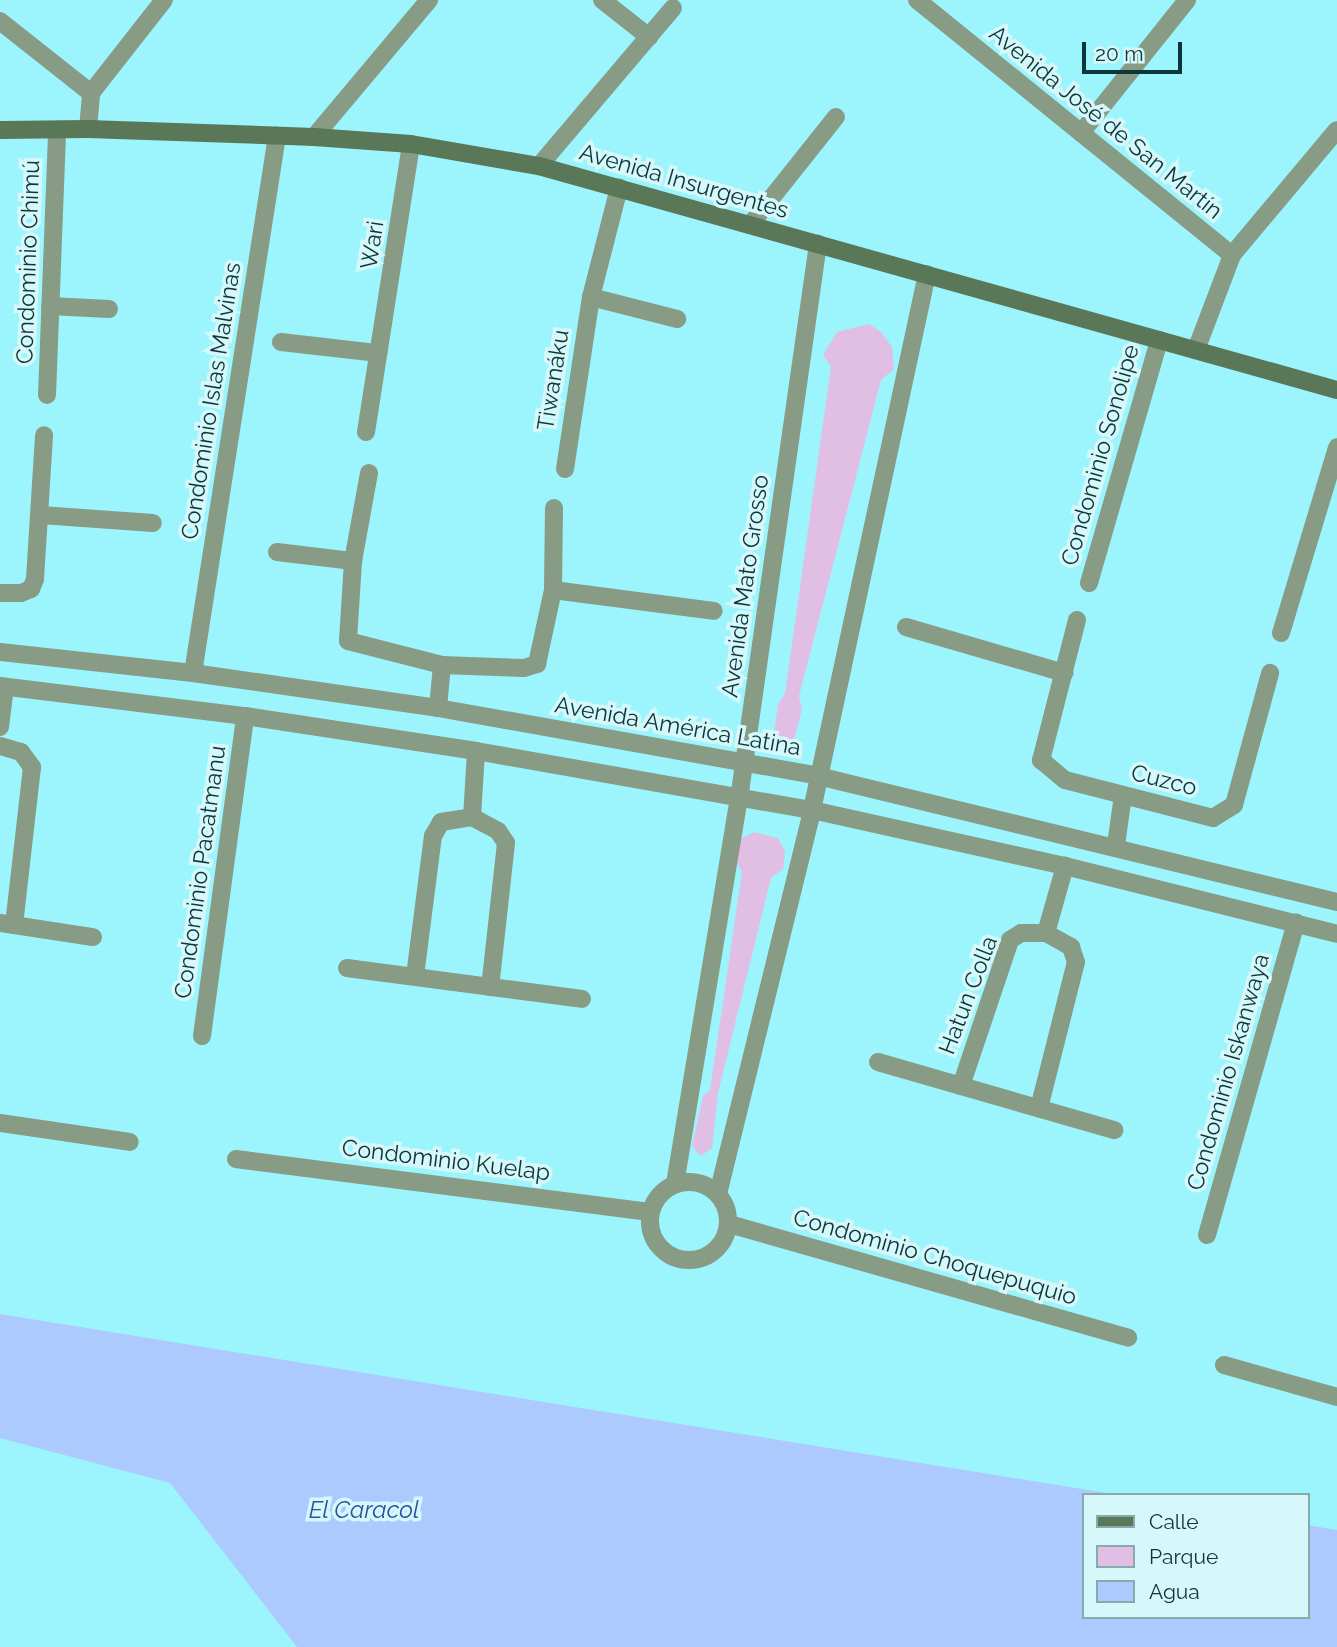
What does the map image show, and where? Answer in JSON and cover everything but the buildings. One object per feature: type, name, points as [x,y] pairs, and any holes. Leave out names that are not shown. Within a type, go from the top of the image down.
[{"type":"main road","name":"Avenida Insurgentes","points":[[0,130],[88,129],[411,144],[539,166],[1337,390]]},
{"type":"street","points":[[88,129],[91,93],[164,0]]},
{"type":"street","points":[[314,138],[429,0]]},
{"type":"street","points":[[602,0],[649,37]]},
{"type":"street","points":[[1081,133],[1188,0]]},
{"type":"street","name":"Avenida José de San Martín","points":[[926,3],[1232,255]]},
{"type":"street","points":[[539,166],[673,8]]},
{"type":"street","points":[[0,21],[91,93]]},
{"type":"street","points":[[750,225],[836,117]]},
{"type":"street","name":"Condominio Chimú","points":[[47,395],[57,130]]},
{"type":"street","points":[[1196,350],[1232,255],[1337,130]]},
{"type":"street","name":"Condominio Islas Malvinas","points":[[193,673],[277,136]]},
{"type":"street","name":"Wari","points":[[366,432],[411,144]]},
{"type":"street","name":"Tiwanáku","points":[[565,469],[591,297],[619,188]]},
{"type":"street","name":"Avenida Mato Grosso","points":[[675,1184],[739,799],[818,244]]},
{"type":"street","points":[[718,1194],[698,1182],[675,1184],[659,1195],[650,1212],[650,1230],[659,1247],[674,1258],[693,1261],[710,1255],[723,1241],[729,1224],[718,1194],[812,810],[926,274]]},
{"type":"street","points":[[591,297],[677,319]]},
{"type":"street","points":[[50,306],[108,309]]},
{"type":"street","name":"Condominio Sonolipe","points":[[1089,583],[1159,340]]},
{"type":"street","points":[[281,342],[378,353]]},
{"type":"street","points":[[0,593],[31,589],[41,515],[44,435]]},
{"type":"street","points":[[1281,633],[1331,490],[1337,447]]},
{"type":"street","points":[[369,473],[353,561],[348,641],[442,666],[524,668],[537,664],[553,590],[554,508]]},
{"type":"street","points":[[41,515],[153,523]]},
{"type":"street","points":[[277,552],[353,561]]},
{"type":"street","points":[[553,590],[714,611]]},
{"type":"street","name":"Cuzco","points":[[1077,620],[1041,760],[1065,780],[1213,818],[1234,805],[1270,673]]},
{"type":"street","points":[[906,627],[1064,673]]},
{"type":"street","name":"Avenida América Latina","points":[[0,652],[439,700],[744,764],[818,776],[1116,845],[1337,902]]},
{"type":"street","points":[[439,700],[442,666]]},
{"type":"street","points":[[0,727],[2,687],[245,716],[476,751],[812,810],[1065,866],[1337,933]]},
{"type":"street","name":"Condominio Pacatmanu","points":[[202,1036],[245,716]]},
{"type":"street","points":[[0,746],[21,752],[32,767],[7,924],[93,937]]},
{"type":"street","points":[[472,817],[476,751]]},
{"type":"street","points":[[1116,845],[1123,795]]},
{"type":"street","points":[[415,976],[433,836],[441,822],[472,817],[498,831],[506,844],[490,987]]},
{"type":"street","points":[[1039,1108],[1076,962],[1071,947],[1046,933],[1065,866]]},
{"type":"street","name":"Condominio Iskanwaya","points":[[1207,1235],[1296,922]]},
{"type":"street","name":"Hatun Colla","points":[[961,1086],[1010,940],[1021,933],[1046,933]]},
{"type":"street","points":[[347,968],[582,999]]},
{"type":"street","name":"Hatun Colla","points":[[878,1062],[1115,1130]]},
{"type":"street","points":[[0,1123],[130,1142]]},
{"type":"street","name":"Condominio Kuelap","points":[[236,1159],[650,1212]]},
{"type":"street","name":"Condominio Choquepuquio","points":[[729,1224],[1128,1338]]},
{"type":"street","points":[[1224,1365],[1337,1397]]},
{"type":"green space","points":[[869,324],[881,332],[892,347],[894,369],[881,380],[799,696],[802,709],[793,745],[790,755],[780,755],[773,740],[778,704],[785,693],[831,367],[823,355],[837,332]]},
{"type":"green space","points":[[754,832],[778,838],[785,851],[783,869],[771,878],[718,1093],[712,1148],[701,1156],[692,1146],[703,1096],[710,1090],[742,872],[734,858],[740,839]]},
{"type":"water","name":"El Caracol","points":[[0,1314],[1107,1493],[1082,1493],[1082,1619],[1309,1619],[1309,1525],[1337,1530],[1337,1647],[297,1647],[170,1483],[0,1438]]}]
